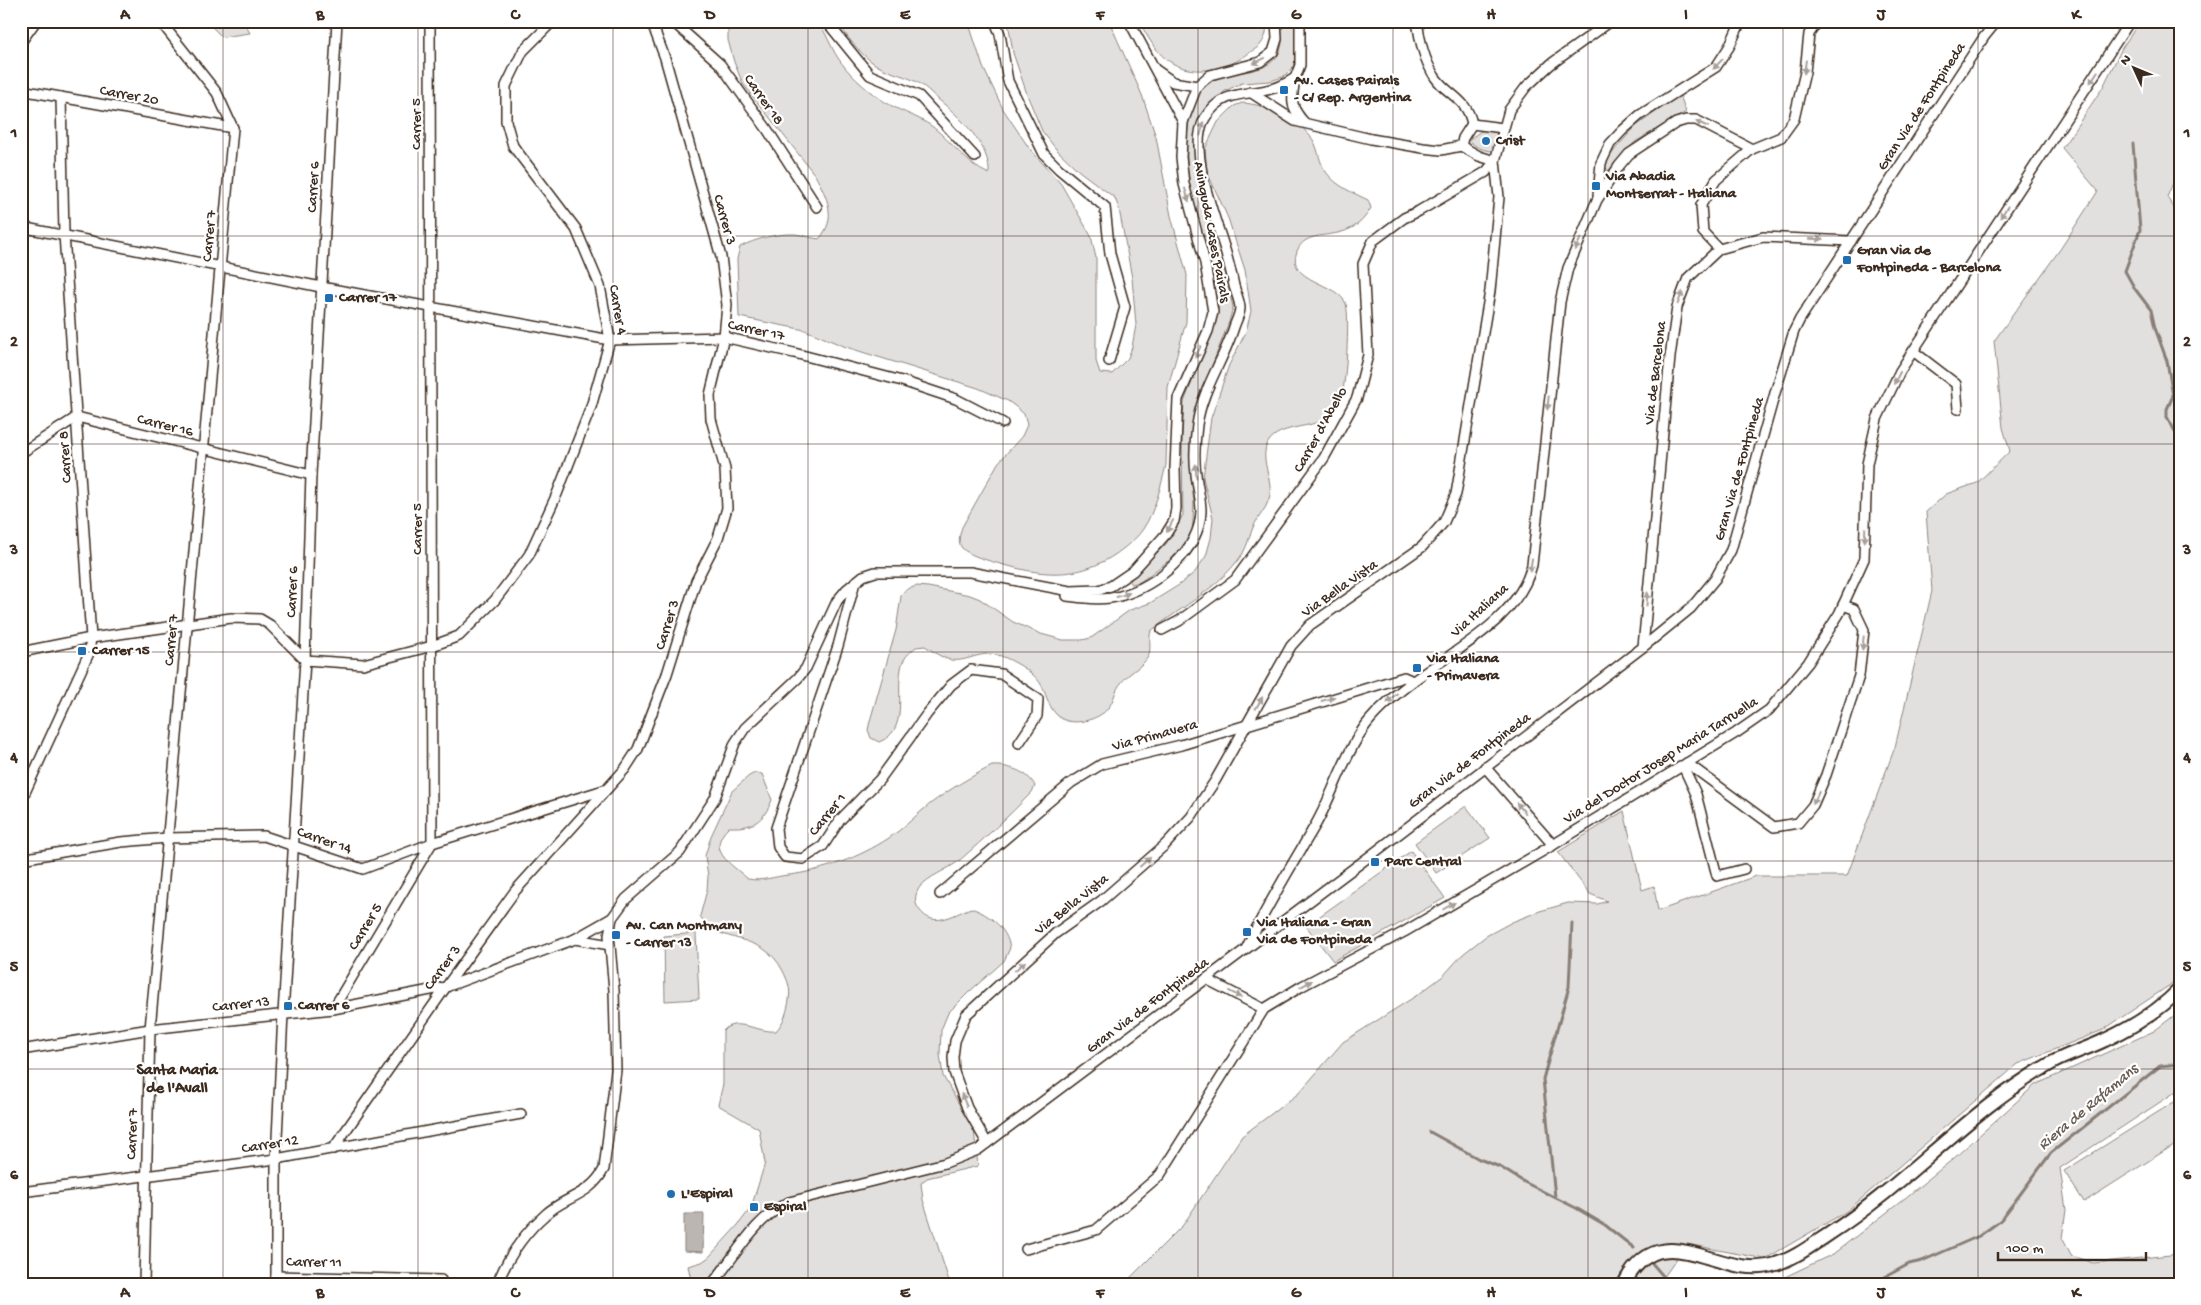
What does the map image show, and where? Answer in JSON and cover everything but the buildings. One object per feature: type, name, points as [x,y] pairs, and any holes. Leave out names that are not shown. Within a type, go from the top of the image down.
[{"type":"main road","points":[[1624,1284],[1633,1269],[1643,1259],[1668,1249],[1689,1252],[1747,1268],[1762,1268],[1785,1261],[1842,1226],[1885,1194],[2022,1081],[2052,1063],[2135,1025],[2152,1014],[2180,989]]},
{"type":"street","points":[[21,42],[36,21]]},
{"type":"street","name":"Carrer 7","points":[[144,1284],[145,1175],[150,1029],[232,128],[217,93],[160,21]]},
{"type":"street","name":"Carrer 6","points":[[276,1280],[276,1159],[282,1014],[305,660],[311,475],[337,21]]},
{"type":"street","name":"Carrer 5","points":[[333,1008],[432,843],[430,21]]},
{"type":"street","name":"Carrer 4","points":[[432,646],[459,636],[494,600],[529,554],[558,494],[587,416],[610,340],[600,286],[576,229],[513,146],[506,121],[506,86],[523,50],[553,21]]},
{"type":"street","name":"Carrer 3","points":[[333,1149],[515,891],[607,788],[638,749],[667,674],[696,581],[718,538],[727,508],[725,469],[711,419],[710,396],[724,337],[728,305],[721,256],[664,58],[651,21]]},
{"type":"street","name":"Carrer 18","points":[[672,21],[720,64],[767,129],[817,207]]},
{"type":"street","points":[[826,21],[870,75],[919,96],[975,157]]},
{"type":"street","points":[[995,21],[1000,34],[1008,81],[1044,154],[1105,207],[1110,254],[1125,307],[1109,361]]},
{"type":"street","points":[[1129,21],[1183,122]]},
{"type":"street","points":[[1153,68],[1173,82],[1197,86],[1210,75],[1260,62],[1273,52],[1278,39],[1276,21]]},
{"type":"street","points":[[1300,21],[1300,65],[1294,78],[1291,101],[1293,109],[1304,122]]},
{"type":"street","points":[[1417,21],[1421,47],[1435,77],[1470,112],[1472,124],[1463,138],[1461,146]]},
{"type":"street","name":"Via Bella Vista","points":[[987,1143],[967,1108],[954,1072],[955,1041],[966,1015],[1056,933],[1101,901],[1165,845],[1191,817],[1248,723],[1291,646],[1310,624],[1422,547],[1444,522],[1456,494],[1490,291],[1499,197],[1495,161],[1509,110],[1526,87],[1551,64],[1611,21]]},
{"type":"street","points":[[1597,200],[1601,163],[1610,144],[1622,130],[1640,115],[1716,67],[1729,47],[1741,21]]},
{"type":"street","points":[[1719,250],[1703,232],[1701,205],[1716,180],[1752,149],[1780,137],[1794,119],[1805,72],[1809,34],[1818,21]]},
{"type":"street","name":"Gran Via de Fontpineda","points":[[712,1284],[756,1225],[769,1214],[789,1202],[945,1163],[967,1155],[987,1143],[1245,950],[1643,647],[1691,608],[1715,579],[1732,550],[1794,331],[1851,240],[1984,37],[1997,21]]},
{"type":"street","name":"Via del Doctor Josep Maria Tarruella","points":[[1026,1249],[1096,1230],[1160,1175],[1264,1009],[1302,986],[1404,932],[1553,845],[1736,734],[1769,710],[1808,663],[1843,604],[1864,559],[1867,464],[1877,419],[1900,371],[2130,21]]},
{"type":"street","name":"Avinguda Cases Pairals","points":[[1041,586],[1062,595],[1086,599],[1118,597],[1140,589],[1172,565],[1188,548],[1198,530],[1201,511],[1196,471],[1197,425],[1208,385],[1230,342],[1240,309],[1226,254],[1207,198],[1200,138],[1204,120],[1214,107],[1227,97],[1272,89],[1294,78]]},
{"type":"street","name":"Avinguda Cases Pairals","points":[[1041,586],[1086,592],[1111,586],[1133,571],[1166,534],[1174,520],[1177,496],[1175,468],[1178,399],[1208,331],[1213,312],[1204,263],[1184,184],[1181,157],[1183,122],[1197,86]]},
{"type":"street","name":"Carrer 20","points":[[21,90],[232,128]]},
{"type":"street","points":[[1250,92],[1295,122],[1304,122],[1351,135],[1423,148],[1441,150],[1461,146],[1479,156],[1495,161]]},
{"type":"street","name":"Carrer 8","points":[[21,801],[89,653],[91,638],[64,234],[61,97]]},
{"type":"street","points":[[1597,200],[1629,154],[1676,122],[1696,120],[1752,149]]},
{"type":"street","points":[[1472,124],[1504,128]]},
{"type":"street","name":"Carrer d'Abello","points":[[1162,630],[1179,621],[1235,580],[1318,466],[1357,398],[1368,354],[1363,264],[1373,241],[1404,218],[1486,172],[1495,161]]},
{"type":"street","name":"Via Italiana","points":[[1245,950],[1317,822],[1362,730],[1371,718],[1413,681],[1459,649],[1497,619],[1520,596],[1528,581],[1532,565],[1560,302],[1568,268],[1597,200]]},
{"type":"street","name":"Carrer 17","points":[[21,226],[221,265],[321,287],[610,340],[724,337],[794,353],[902,382],[956,399],[1003,423]]},
{"type":"street","name":"Via de Barcelona","points":[[1643,647],[1659,463],[1677,307],[1688,278],[1719,250],[1763,237],[1851,240]]},
{"type":"street","points":[[1913,351],[1956,384],[1958,409]]},
{"type":"street","points":[[21,453],[77,417]]},
{"type":"street","name":"Carrer 16","points":[[77,417],[203,450],[311,475]]},
{"type":"street","points":[[497,1284],[503,1268],[517,1245],[547,1213],[586,1190],[599,1178],[604,1169],[616,1070],[610,945],[612,918],[626,899],[680,852],[715,798],[736,743],[745,728],[798,678],[806,668],[837,601],[855,582],[875,572],[970,572],[1041,586]]},
{"type":"street","name":"Carrer 1","points":[[855,582],[838,646],[776,828],[778,847],[785,857],[803,859],[823,846],[840,820],[880,779],[927,714],[951,685],[971,670],[1001,674],[1038,699],[1037,716],[1019,743]]},
{"type":"street","points":[[1685,765],[1774,827],[1798,823],[1813,805],[1826,775],[1859,676],[1864,630],[1854,609],[1843,604]]},
{"type":"street","points":[[21,652],[91,638],[231,618],[260,619],[270,625],[305,660],[363,664],[432,646]]},
{"type":"street","name":"Via Primavera","points":[[940,894],[1071,784],[1102,764],[1180,745],[1404,677],[1413,681]]},
{"type":"street","points":[[1685,765],[1696,794],[1717,876],[1744,869]]},
{"type":"street","points":[[1485,767],[1553,845]]},
{"type":"street","name":"Carrer 14","points":[[21,859],[121,842],[167,838],[264,836],[363,869],[432,843],[607,788]]},
{"type":"street","name":"Carrer 13","points":[[21,1050],[150,1029],[333,1008],[446,987],[575,939],[612,918]]},
{"type":"street","points":[[575,939],[610,945]]},
{"type":"street","points":[[1206,979],[1264,1009]]},
{"type":"street","name":"Carrer 12","points":[[21,1192],[276,1159],[521,1114]]},
{"type":"street","name":"Carrer 11","points":[[276,1280],[441,1280]]},
{"type":"shaded area","points":[[206,21],[243,21],[250,33],[222,37]]},
{"type":"shaded area","points":[[731,21],[817,21],[838,58],[862,85],[885,102],[933,127],[973,165],[989,174],[985,153],[964,123],[921,85],[882,68],[862,54],[838,21],[968,21],[983,67],[1003,109],[1029,148],[1061,184],[1091,236],[1096,258],[1096,361],[1100,373],[1112,374],[1128,358],[1136,325],[1132,278],[1119,209],[1115,198],[1079,171],[1056,149],[1042,131],[1013,53],[1008,21],[1109,21],[1142,95],[1156,137],[1171,216],[1187,275],[1186,322],[1168,387],[1166,465],[1157,498],[1147,522],[1139,534],[1124,548],[1098,564],[1071,572],[1057,573],[1042,573],[1012,567],[986,560],[966,551],[962,548],[959,538],[962,527],[998,463],[1022,436],[1027,425],[1024,414],[1008,401],[978,388],[846,347],[805,330],[739,317],[737,259],[740,247],[760,239],[781,234],[795,234],[819,239],[828,223],[829,207],[815,175],[743,84],[728,40],[728,29]]},
{"type":"shaded area","points":[[1139,21],[1267,21],[1267,25],[1261,44],[1241,59],[1222,67],[1191,70],[1167,60],[1153,45]]},
{"type":"shaded area","points":[[1282,21],[1295,21],[1296,55],[1293,67],[1283,77],[1270,81],[1242,83],[1225,91],[1199,118],[1196,141],[1199,181],[1219,245],[1233,307],[1195,416],[1191,474],[1194,503],[1192,538],[1179,553],[1140,582],[1131,584],[1130,581],[1133,576],[1166,544],[1183,515],[1182,437],[1184,402],[1216,322],[1218,308],[1189,182],[1187,132],[1192,109],[1200,93],[1210,83],[1221,77],[1258,69],[1269,64],[1280,51]]},
{"type":"shaded area","points":[[2140,21],[2180,21],[2180,167],[2167,197],[2180,218],[2180,973],[2170,985],[2103,1030],[2018,1064],[1847,1211],[1765,1259],[1687,1244],[1659,1284],[1124,1284],[1183,1225],[1242,1136],[1299,1093],[1343,1042],[1419,994],[1443,976],[1463,954],[1486,936],[1512,922],[1568,903],[1598,904],[1607,901],[1590,894],[1558,852],[1624,811],[1642,890],[1654,886],[1658,911],[1756,876],[1847,876],[1895,747],[1932,591],[1926,512],[1946,494],[1977,483],[2010,451],[2003,428],[1994,341],[2061,248],[2098,191],[2062,148],[2103,87],[2122,48]]},
{"type":"shaded area","points":[[1680,95],[1686,112],[1635,142],[1608,171],[1604,165],[1616,148],[1636,126]]},
{"type":"shaded area","points":[[1242,103],[1261,106],[1281,114],[1291,119],[1307,132],[1313,140],[1322,165],[1330,177],[1345,189],[1368,200],[1371,208],[1362,220],[1352,228],[1310,238],[1302,243],[1297,251],[1295,261],[1298,269],[1305,276],[1333,291],[1346,304],[1348,323],[1346,369],[1340,402],[1321,421],[1286,430],[1269,441],[1266,448],[1265,462],[1270,484],[1269,499],[1254,525],[1243,553],[1224,576],[1200,596],[1151,631],[1148,657],[1121,683],[1105,712],[1085,721],[1064,720],[1052,709],[1039,681],[1026,669],[1011,660],[990,654],[951,660],[940,656],[925,646],[916,647],[906,656],[902,665],[898,720],[894,729],[888,737],[879,742],[871,738],[868,730],[870,721],[896,630],[901,596],[907,589],[917,586],[928,587],[970,595],[980,599],[1013,622],[1041,634],[1063,640],[1082,640],[1091,638],[1130,610],[1150,603],[1179,585],[1195,572],[1206,556],[1211,538],[1213,518],[1203,478],[1211,418],[1229,365],[1246,332],[1251,311],[1245,270],[1228,218],[1207,172],[1205,149],[1218,122],[1234,106]]},
{"type":"shaded area","points":[[1481,131],[1497,131],[1494,151],[1480,148],[1468,140]]},
{"type":"shaded area","points":[[992,766],[1010,768],[1027,776],[1035,786],[1032,792],[960,860],[923,884],[916,894],[917,906],[929,918],[942,919],[971,908],[984,914],[1001,928],[1010,948],[1004,961],[948,1013],[941,1030],[940,1054],[943,1076],[974,1130],[978,1166],[927,1178],[921,1183],[923,1200],[950,1284],[692,1284],[688,1266],[702,1262],[709,1257],[751,1208],[765,1163],[759,1129],[718,1105],[723,1084],[723,1031],[734,1025],[741,1025],[776,1031],[785,1017],[790,996],[783,971],[774,958],[764,949],[718,932],[708,926],[700,916],[707,890],[708,876],[705,856],[711,836],[732,791],[749,776],[755,773],[762,774],[772,800],[769,808],[761,818],[751,825],[729,827],[722,835],[719,843],[723,856],[728,862],[748,879],[753,880],[828,867],[866,851],[894,834],[945,793]]},
{"type":"shaded area","points":[[1466,806],[1490,838],[1436,873],[1415,843]]},
{"type":"shaded area","points":[[1411,851],[1445,898],[1333,961],[1306,926]]},
{"type":"shaded area","points":[[696,933],[699,999],[665,1001],[664,936]]},
{"type":"shaded area","points":[[2180,1011],[2180,1089],[2060,1168],[2066,1210],[2062,1238],[2072,1256],[2093,1263],[2180,1254],[2180,1284],[1770,1284],[1833,1254],[1953,1159],[2035,1085],[2154,1031]]},
{"type":"shaded area","points":[[2174,1102],[2180,1111],[2180,1141],[2084,1202],[2064,1171]]},
{"type":"shaded area","points":[[684,1214],[704,1214],[703,1252],[684,1251]]},
{"type":"waterway","points":[[2133,144],[2140,230],[2125,271],[2135,289],[2151,310],[2155,328],[2167,361],[2173,396],[2167,409],[2167,417],[2180,440]]},
{"type":"waterway","points":[[1555,1197],[1543,1079],[1569,987],[1572,923]]},
{"type":"waterway","name":"Riera de Rafamans","points":[[1877,1284],[1885,1277],[1909,1264],[1922,1261],[1979,1236],[2000,1221],[2051,1153],[2160,1066],[2180,1064]]},
{"type":"waterway","points":[[1430,1132],[1576,1208],[1605,1225],[1634,1248]]},
{"type":"waterway","points":[[1651,1262],[1670,1284]]},
{"type":"place","name":"Av. Cases Pairals - C/ Rep. Argentina","points":[[1284,90]]},
{"type":"place","name":"Crist","points":[[1486,141]]},
{"type":"place","name":"Via Abadia Montserrat - Italiana","points":[[1596,186]]},
{"type":"place","name":"Gran Via de Fontpineda - Barcelona","points":[[1847,260]]},
{"type":"place","name":"Carrer 17","points":[[329,298]]},
{"type":"place","name":"Carrer 15","points":[[82,651]]},
{"type":"place","name":"Via Italiana - Primavera","points":[[1417,668]]},
{"type":"place","name":"Parc Central","points":[[1375,862]]},
{"type":"place","name":"Via Italiana - Gran Via de Fontpineda","points":[[1247,932]]},
{"type":"place","name":"Av. Can Montmany - Carrer 13","points":[[616,935]]},
{"type":"place","name":"Carrer 6","points":[[288,1006]]},
{"type":"place","name":"L'Espiral","points":[[671,1194]]},
{"type":"place","name":"Espiral","points":[[754,1207]]},
{"type":"district","name":"Santa Maria de l'Avall","points":[[177,1080]]}]
